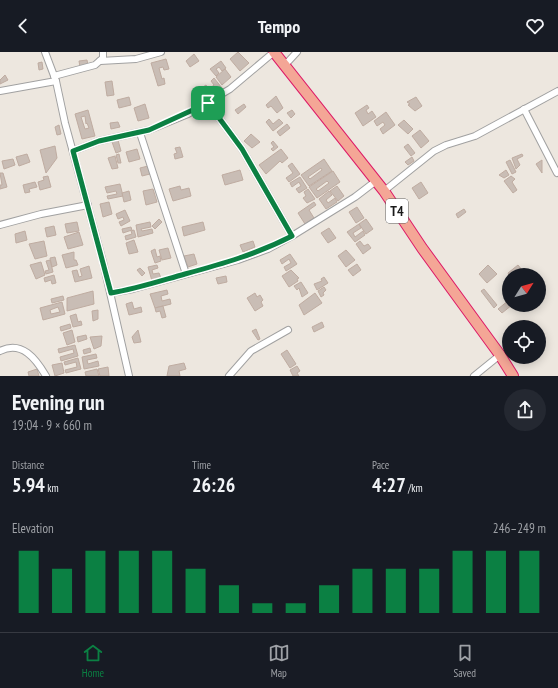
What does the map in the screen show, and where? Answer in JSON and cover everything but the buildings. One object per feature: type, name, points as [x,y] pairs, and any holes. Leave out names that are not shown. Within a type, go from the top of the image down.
[{"type":"highway","name":"T4","points":[[274,52],[384,190],[422,248],[500,355],[513,376]]},
{"type":"street","points":[[45,52],[55,78],[111,293],[129,376]]},
{"type":"street","points":[[0,91],[55,78],[95,65],[103,58],[103,52]]},
{"type":"street","points":[[100,61],[136,59],[161,52]]},
{"type":"street","points":[[73,151],[99,141],[140,133],[208,103],[230,89],[274,52]]},
{"type":"street","points":[[285,65],[298,52]]},
{"type":"street","points":[[384,190],[434,151],[446,145],[475,136],[558,91]]},
{"type":"street","points":[[208,103],[242,149],[292,236]]},
{"type":"street","points":[[524,109],[557,173]]},
{"type":"street","points":[[140,133],[186,274]]},
{"type":"street","points":[[111,293],[133,289],[238,260],[268,249],[355,197],[376,181]]},
{"type":"street","points":[[0,225],[41,214],[88,205]]},
{"type":"street","points":[[229,376],[251,351],[288,330]]},
{"type":"street","points":[[0,350],[16,347],[30,354],[38,362],[46,376]]},
{"type":"street","points":[[474,376],[500,355]]},
{"type":"route","points":[[208,103],[242,149],[292,236],[268,249],[238,260],[133,289],[111,293],[73,151],[117,136],[140,133],[149,130],[188,114],[208,103]]}]
